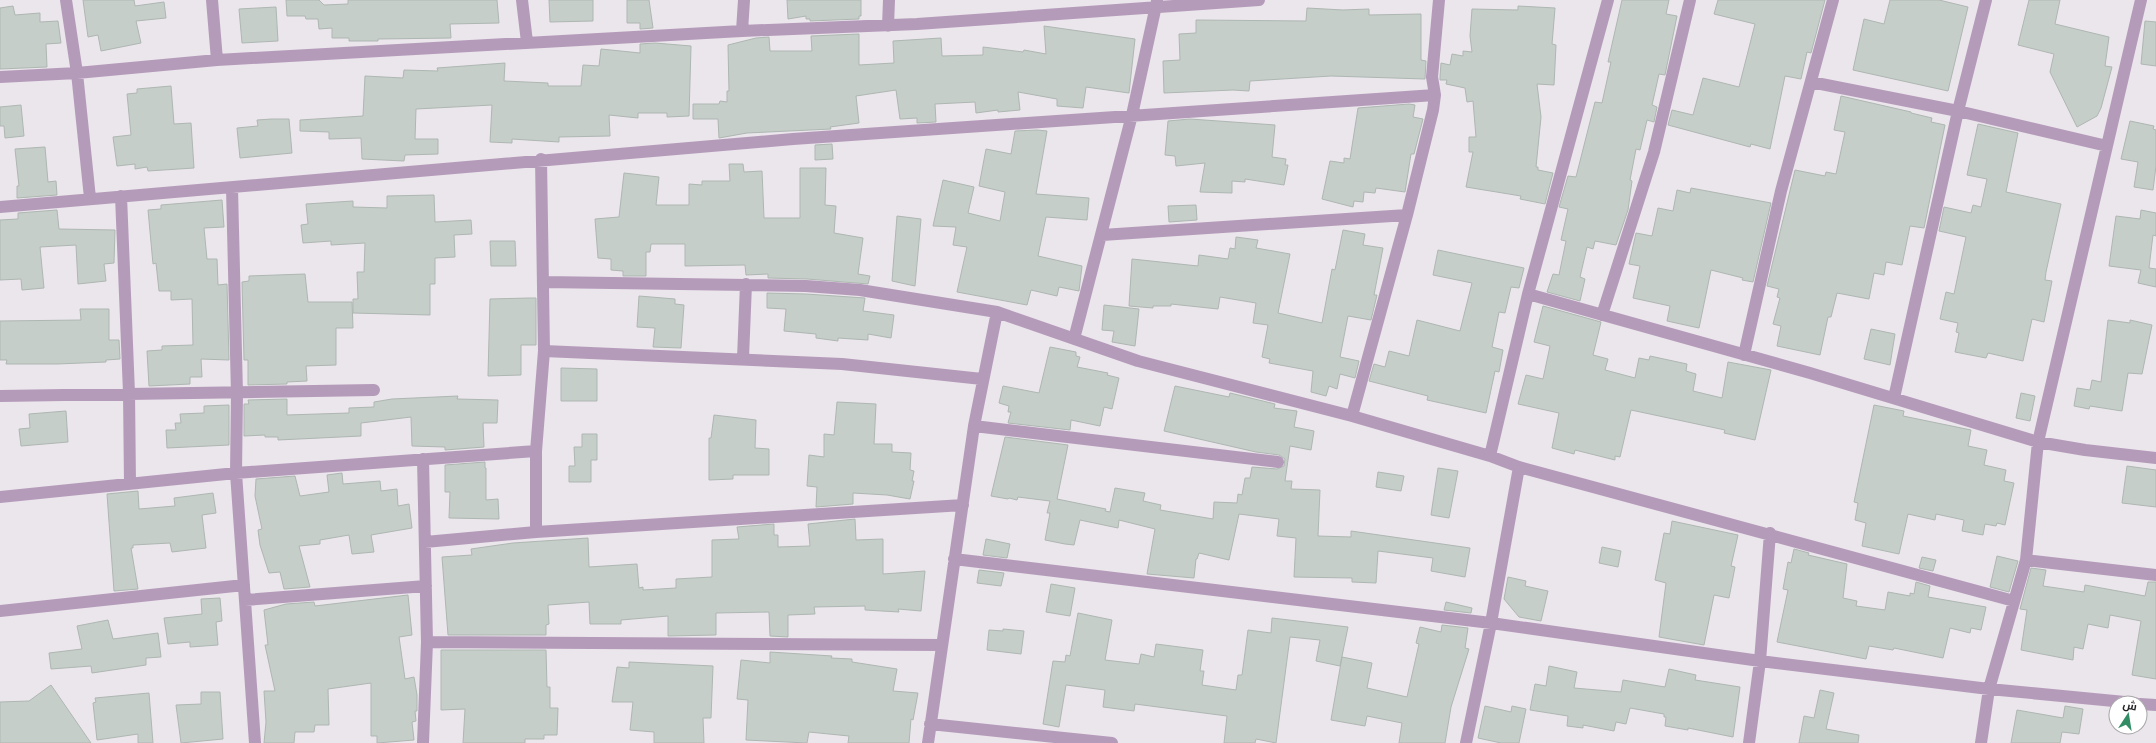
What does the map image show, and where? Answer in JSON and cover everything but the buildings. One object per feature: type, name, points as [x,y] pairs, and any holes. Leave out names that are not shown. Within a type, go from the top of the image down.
[{"type":"street","points":[[66,0],[77,73],[90,198]]},
{"type":"street","points":[[212,0],[217,60]]},
{"type":"street","points":[[522,0],[527,42]]},
{"type":"street","points":[[742,31],[744,0]]},
{"type":"street","points":[[888,26],[889,0]]},
{"type":"street","points":[[0,77],[77,73],[217,60],[742,31],[888,26],[1156,4],[1259,0]]},
{"type":"street","points":[[1352,416],[1407,215],[1433,110],[1435,95],[1432,77],[1438,0]]},
{"type":"street","points":[[1490,456],[1528,294],[1608,0]]},
{"type":"street","points":[[1602,315],[1654,152],[1690,0]]},
{"type":"street","points":[[1744,354],[1781,191],[1812,82],[1833,0]]},
{"type":"street","points":[[1894,398],[1958,111],[1986,0]]},
{"type":"street","points":[[1981,743],[1989,689],[2026,560],[2038,442],[2140,0]]},
{"type":"street","points":[[1074,340],[1132,115],[1156,4]]},
{"type":"street","points":[[1812,82],[1958,111],[2107,146]]},
{"type":"street","points":[[0,207],[90,198],[232,188],[541,159],[793,139],[1435,95]]},
{"type":"street","points":[[536,532],[536,451],[544,350],[541,159]]},
{"type":"street","points":[[232,188],[237,394],[236,472],[254,743]]},
{"type":"street","points":[[121,196],[129,393],[130,484]]},
{"type":"street","points":[[1102,235],[1407,215]]},
{"type":"street","points":[[544,282],[806,286],[860,290],[997,312],[1138,361],[1352,416],[1490,456],[1519,467],[1770,533],[2014,601]]},
{"type":"street","points":[[743,358],[746,284]]},
{"type":"street","points":[[1528,294],[1744,354],[2038,442],[2085,450],[2156,458]]},
{"type":"street","points":[[928,743],[974,426],[982,379],[997,312]]},
{"type":"street","points":[[544,350],[743,358],[842,364],[982,379]]},
{"type":"street","points":[[0,396],[129,393],[237,394],[374,390]]},
{"type":"street","points":[[974,426],[1278,462]]},
{"type":"street","points":[[0,497],[236,472],[536,451]]},
{"type":"street","points":[[423,459],[427,642],[423,743]]},
{"type":"street","points":[[1466,743],[1491,623],[1519,467]]},
{"type":"street","points":[[425,542],[536,532],[963,504]]},
{"type":"street","points":[[1749,743],[1760,661],[1770,533]]},
{"type":"street","points":[[954,559],[1491,623],[1760,661],[1989,689],[2108,700]]},
{"type":"street","points":[[2026,560],[2156,575]]},
{"type":"street","points":[[0,611],[244,585]]},
{"type":"street","points":[[245,600],[426,586]]},
{"type":"street","points":[[427,642],[941,646]]},
{"type":"street","points":[[930,724],[1112,743]]}]
